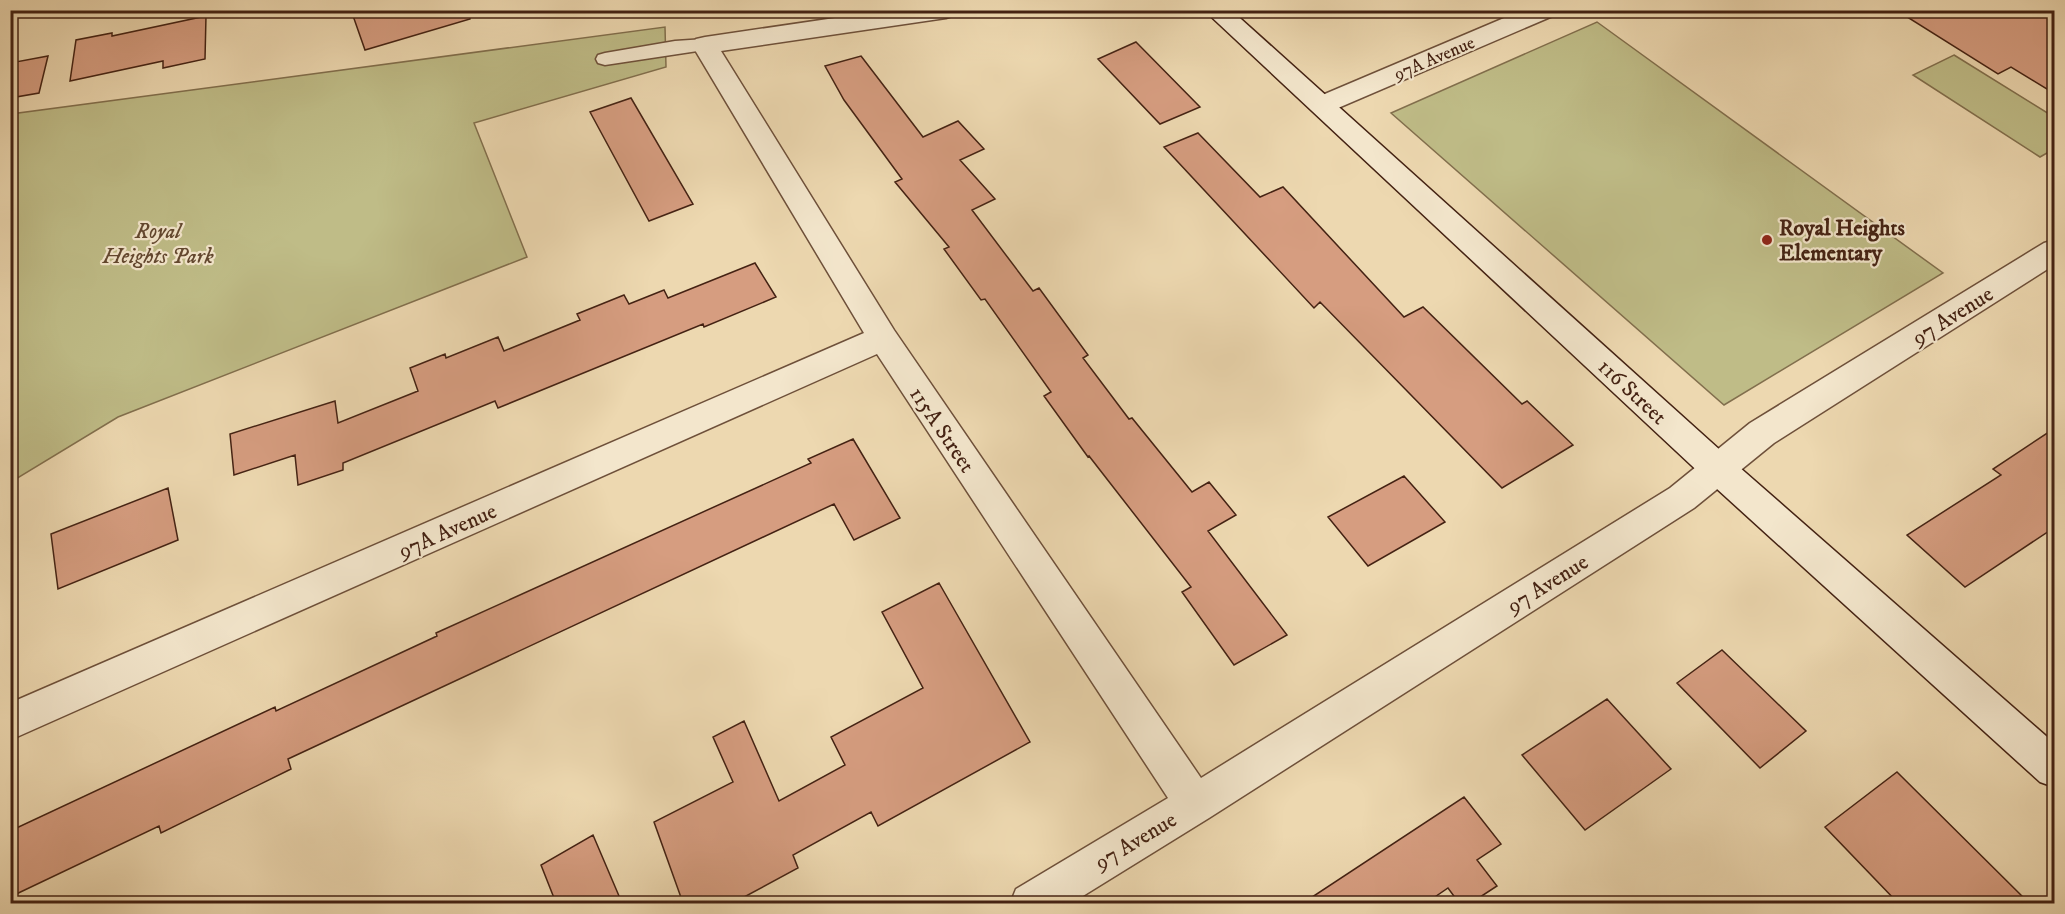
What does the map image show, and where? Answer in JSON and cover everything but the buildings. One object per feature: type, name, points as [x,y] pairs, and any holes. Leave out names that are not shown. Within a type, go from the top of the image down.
[{"type":"street","points":[[705,45],[946,10]]},
{"type":"street","name":"116 Street","points":[[1216,10],[1718,469],[2055,768]]},
{"type":"street","name":"97A Avenue","points":[[1322,105],[1546,10]]},
{"type":"street","name":"115A Street","points":[[705,45],[883,338],[1195,804]]},
{"type":"street","name":"97 Avenue","points":[[1031,903],[1195,804],[1671,504],[1762,433],[2055,251]]},
{"type":"street","name":"97A Avenue","points":[[10,722],[883,338]]},
{"type":"lane","points":[[605,59],[675,46],[705,45]]},
{"type":"green space","points":[[1597,22],[1943,273],[1724,405],[1391,113]]},
{"type":"green space","name":"Royal Heights Park","points":[[665,27],[666,67],[474,123],[527,257],[118,417],[11,482],[11,114]]},
{"type":"green space","points":[[1954,55],[2054,117],[2054,149],[2040,157],[1913,75]]},
{"type":"place","name":"Royal Heights Elementary","points":[[1767,240]]}]
